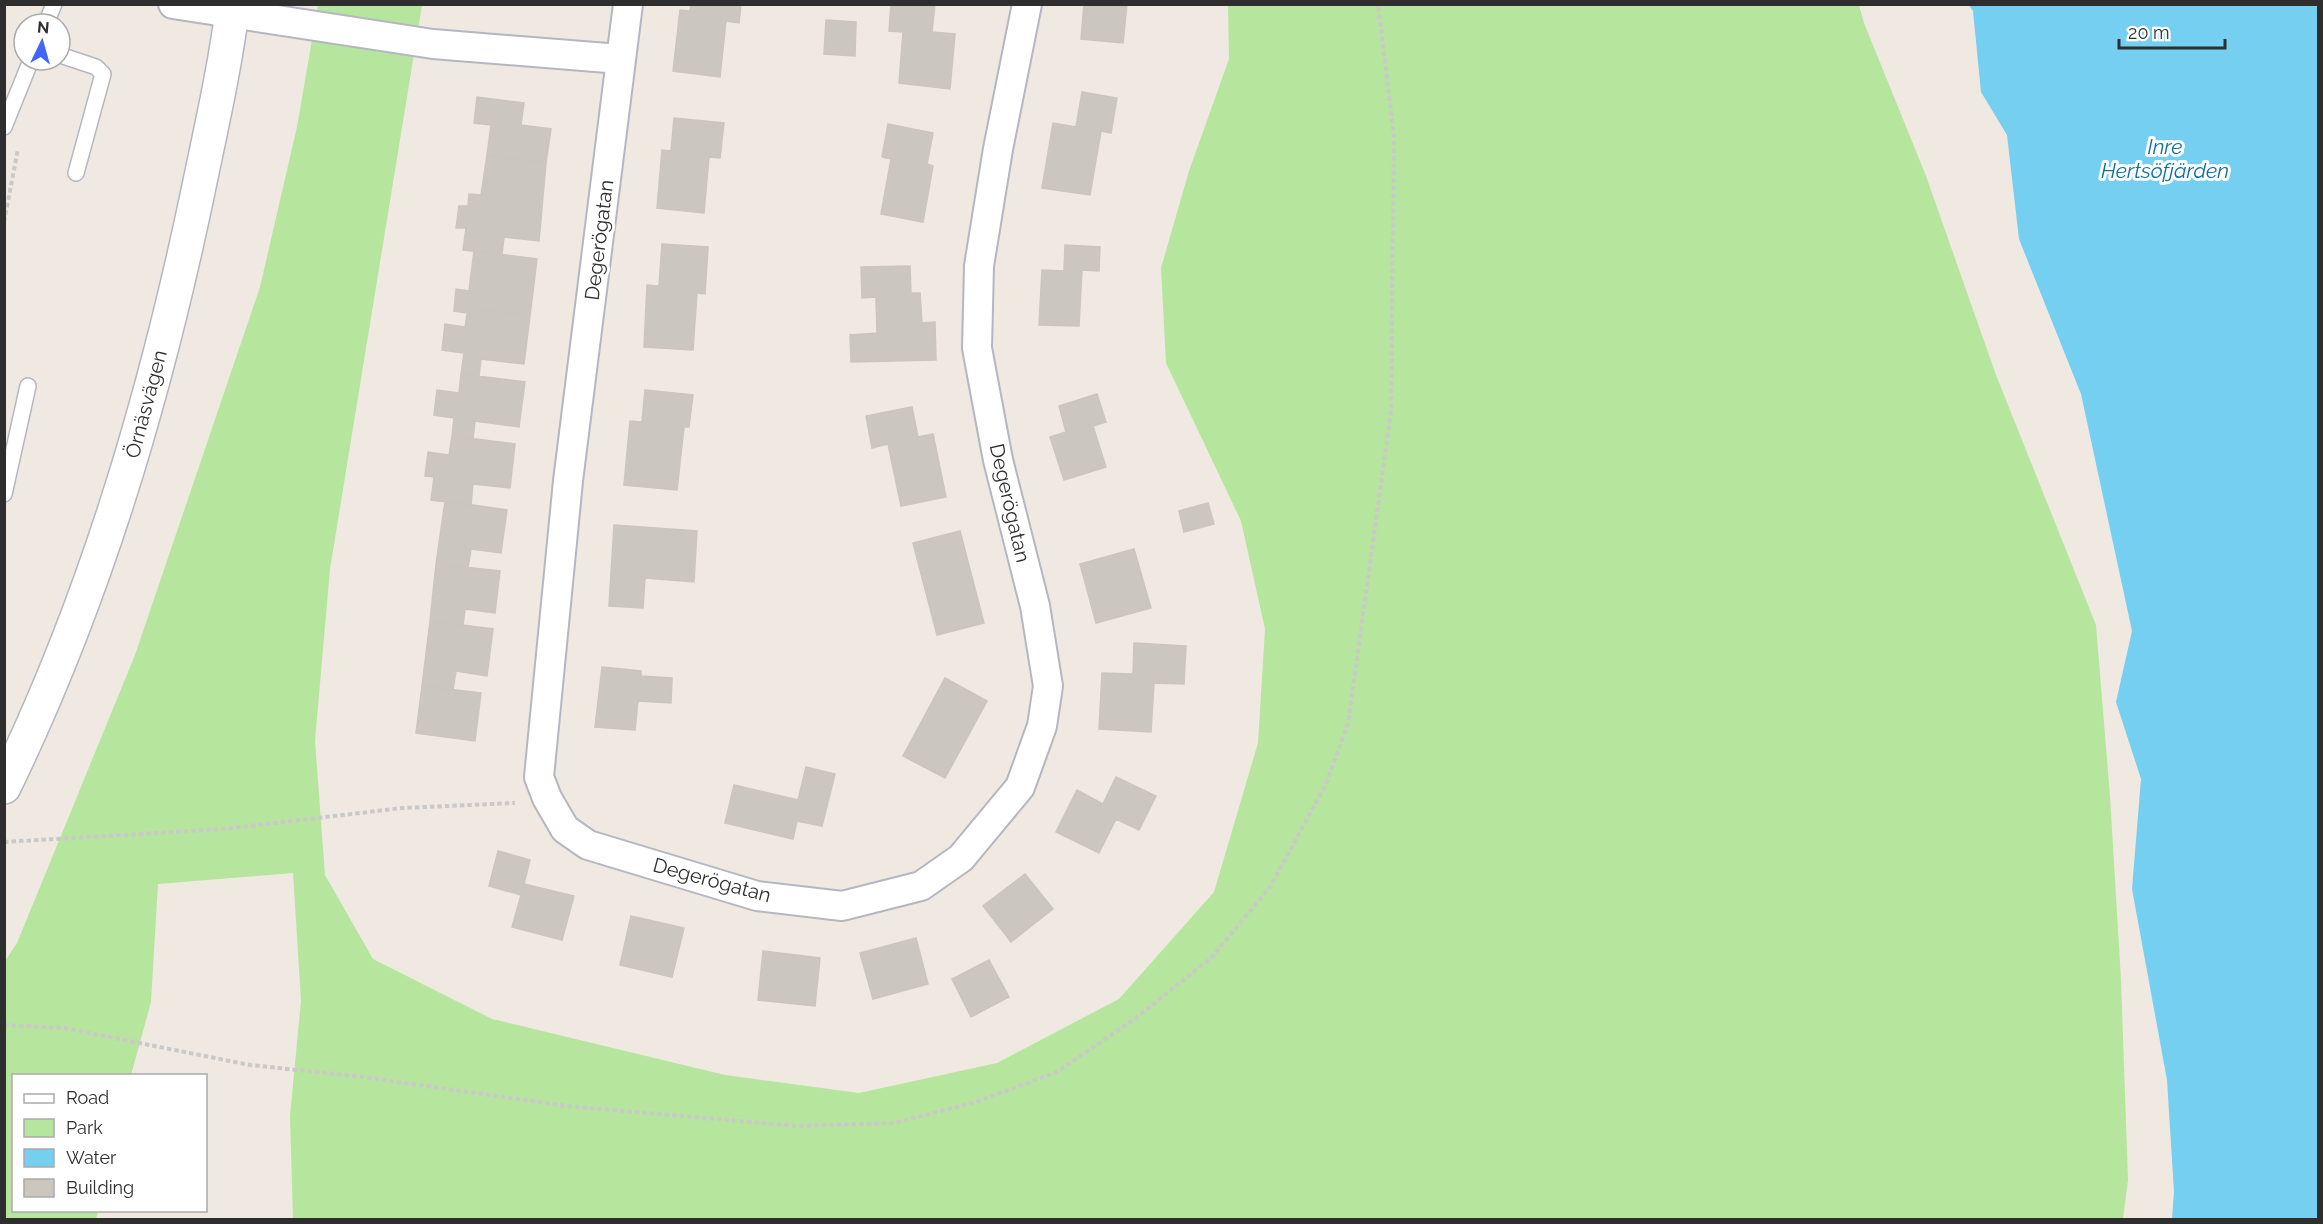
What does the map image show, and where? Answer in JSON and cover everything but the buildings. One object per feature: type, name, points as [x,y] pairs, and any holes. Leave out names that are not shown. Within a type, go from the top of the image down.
[{"type":"street","points":[[173,4],[232,10],[433,44],[620,59]]},
{"type":"street","name":"Degerögatan","points":[[628,4],[568,481],[539,777],[547,798],[565,829],[588,845],[757,896],[842,906],[921,886],[962,858],[1020,787],[1042,726],[1048,686],[1035,606],[998,460],[977,348],[979,266],[998,149],[1027,4]]},
{"type":"street","name":"Örnäsvägen","points":[[4,787],[25,744],[90,583],[134,451],[187,241],[219,88],[232,10]]},
{"type":"lane","points":[[72,59],[96,67],[103,74],[76,173]]},
{"type":"lane","points":[[8,134],[27,72]]},
{"type":"lane","points":[[4,494],[28,386]]},
{"type":"path","points":[[4,222],[18,148],[8,134]]},
{"type":"path","points":[[4,842],[224,829],[402,808],[507,805],[547,798]]},
{"type":"green space","points":[[318,5],[422,5],[330,569],[315,741],[325,875],[373,959],[492,1019],[725,1075],[859,1093],[997,1063],[1119,999],[1214,892],[1258,743],[1265,629],[1241,521],[1166,363],[1161,268],[1189,171],[1229,59],[1228,5],[1859,5],[1864,23],[1926,176],[1996,375],[2096,625],[2110,796],[2121,980],[2128,1180],[2123,1219],[293,1219],[290,1116],[301,1001],[293,873],[158,884],[151,1002],[131,1074],[12,1074],[12,1212],[98,1212],[96,1219],[5,1220],[5,961],[17,943],[135,655],[260,287],[297,127]]},
{"type":"water","name":"Inre Hertsöfjärden","points":[[1969,5],[2318,5],[2318,1219],[2172,1219],[2174,1192],[2167,1080],[2132,889],[2141,779],[2116,702],[2132,631],[2081,394],[2019,239],[2007,135],[1981,92],[1973,11]]}]
